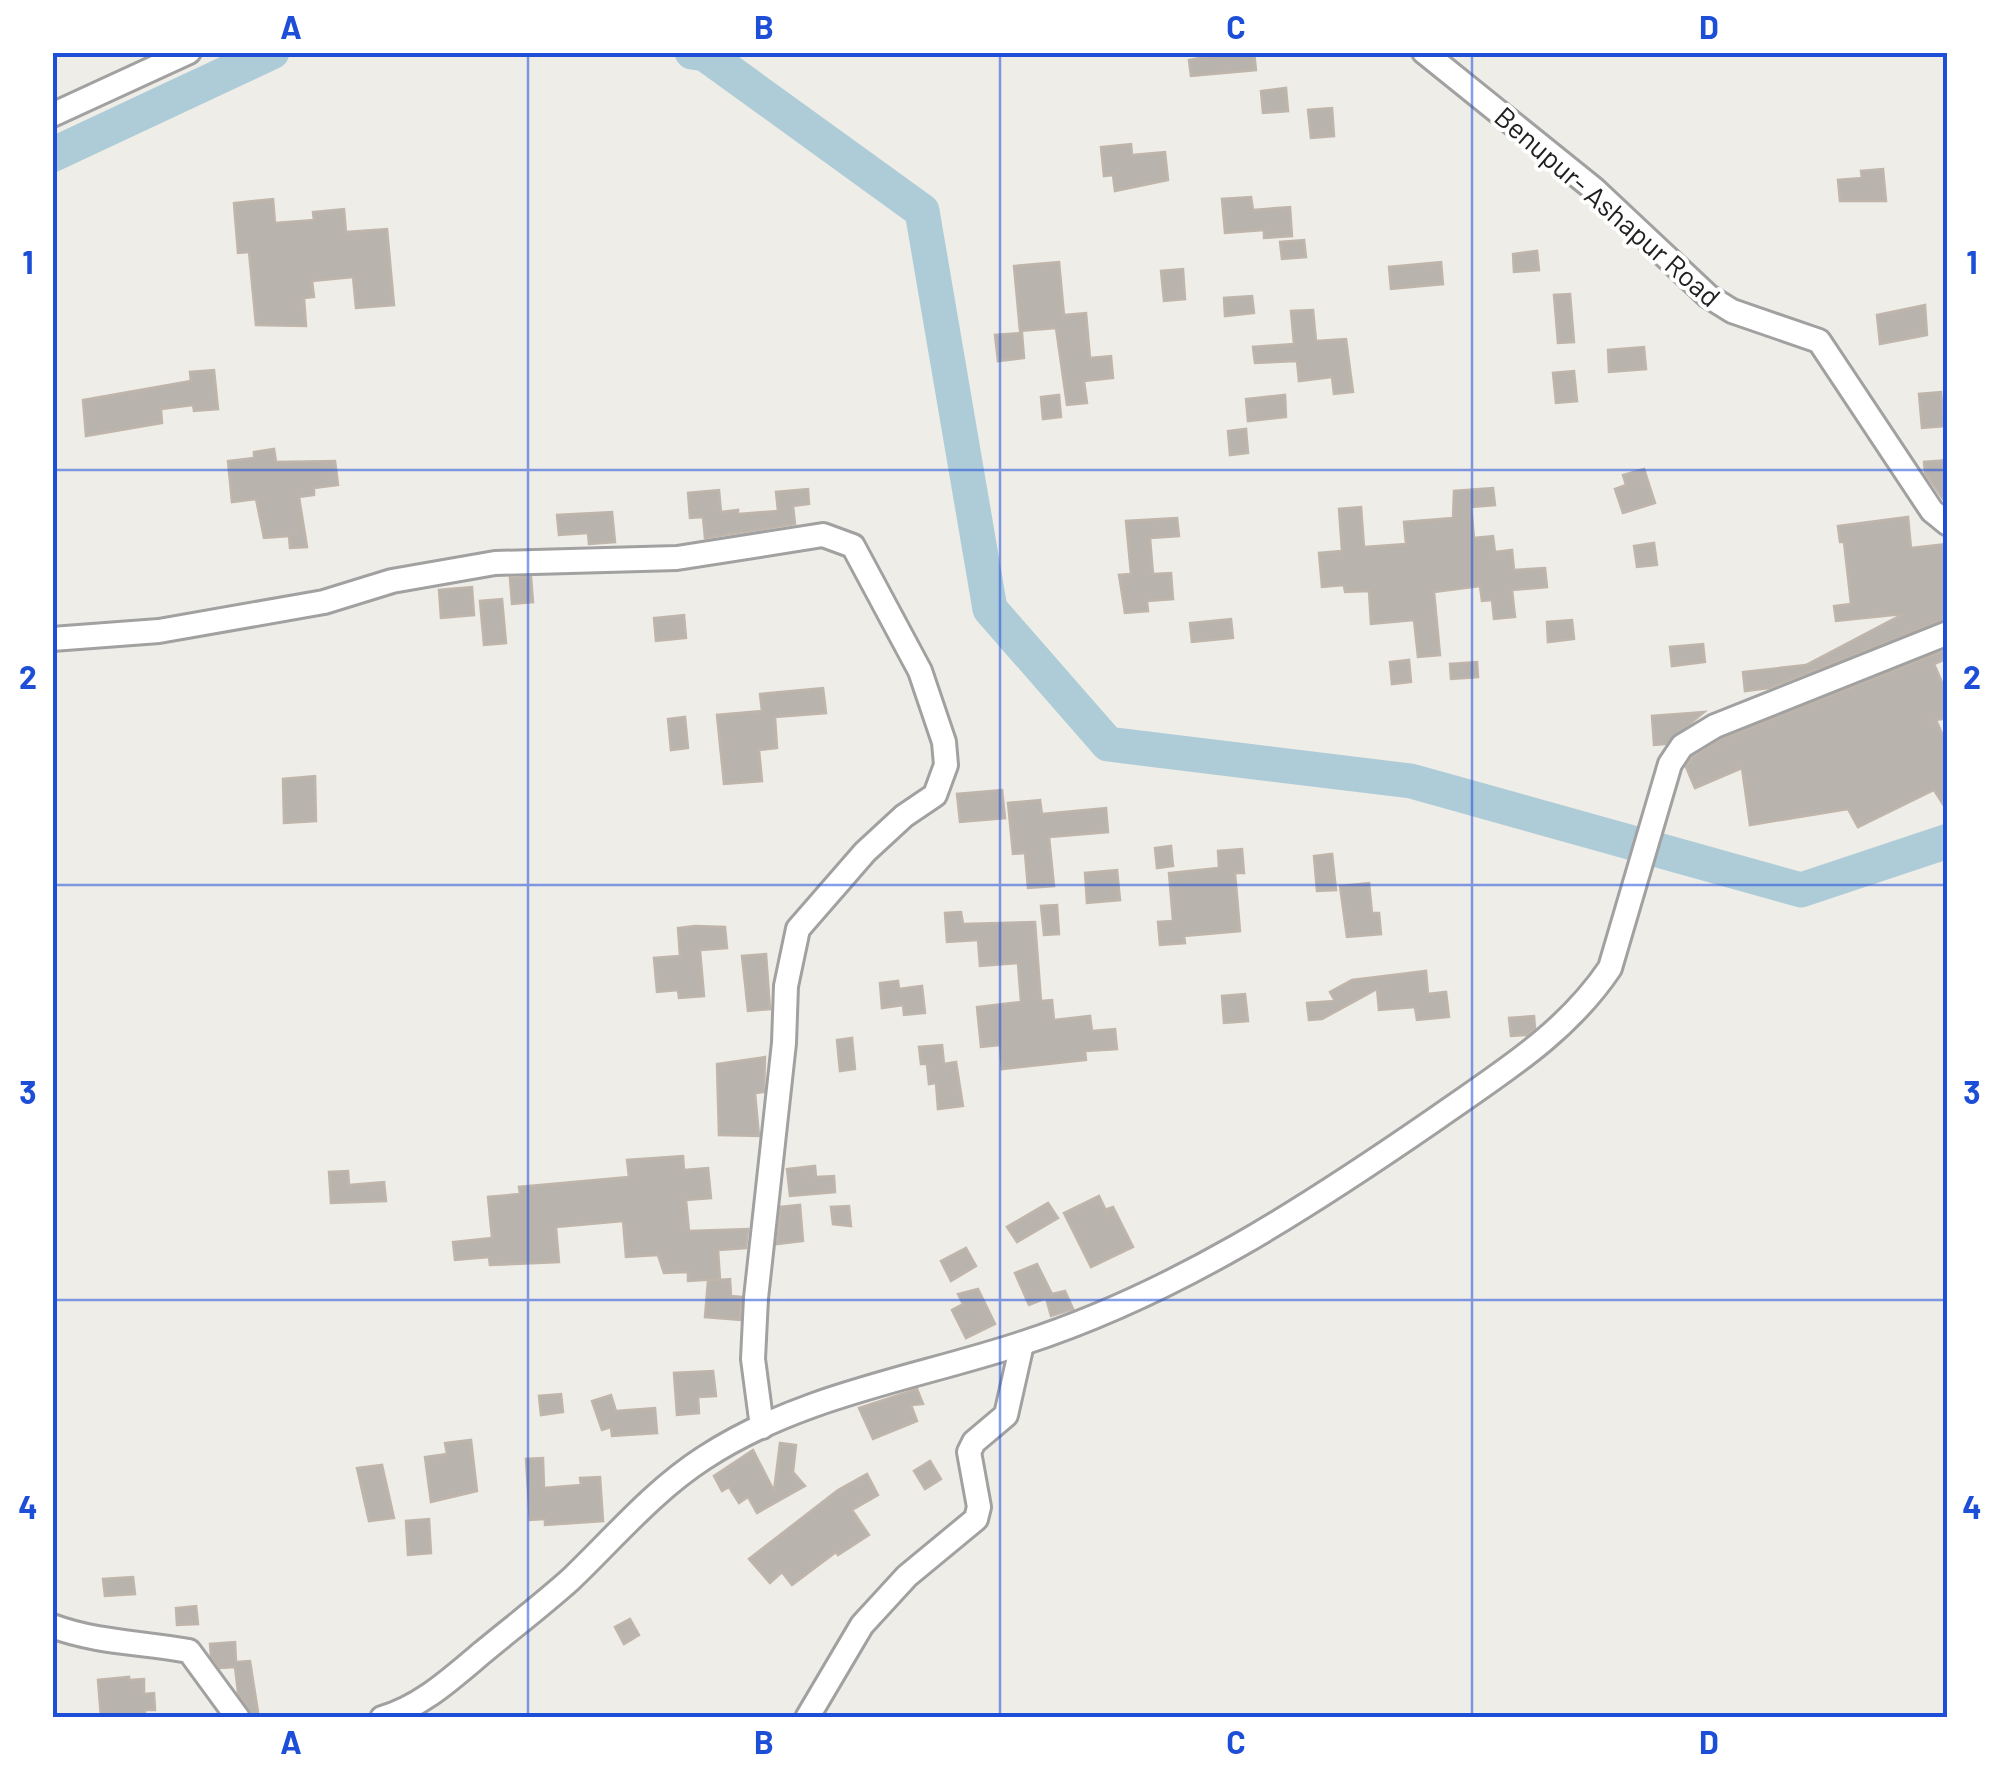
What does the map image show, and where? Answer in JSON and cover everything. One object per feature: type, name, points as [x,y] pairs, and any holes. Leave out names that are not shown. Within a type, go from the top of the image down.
[{"type":"street","points":[[52,114],[189,52]]},
{"type":"street","name":"Benupur- Ashapur Road","points":[[1424,52],[1594,189],[1708,296],[1732,311],[1819,341],[1932,511],[1948,524]]},
{"type":"street","points":[[52,640],[158,631],[324,602],[392,581],[495,564],[676,558],[823,535],[853,546],[920,670],[944,742],[946,765],[935,795],[904,816],[865,852],[798,930],[786,986],[784,1043],[756,1298],[753,1359],[762,1426]]},
{"type":"street","points":[[395,1715],[438,1690],[568,1581],[667,1486],[704,1457],[762,1426],[850,1393],[1022,1344],[1133,1301],[1310,1206],[1538,1047],[1570,1019],[1610,968],[1670,764],[1682,746],[1715,726],[1948,632]]},
{"type":"street","points":[[807,1718],[862,1625],[908,1576],[976,1520],[979,1508],[969,1452],[1006,1415],[1022,1344]]},
{"type":"street","points":[[52,1626],[93,1641],[145,1643],[189,1651],[238,1718]]},
{"type":"building","points":[[1254,52],[1256,70],[1191,76],[1189,60]]},
{"type":"building","points":[[1286,88],[1288,111],[1263,113],[1261,91]]},
{"type":"building","points":[[1332,108],[1334,136],[1311,138],[1308,110]]},
{"type":"building","points":[[1131,144],[1132,155],[1165,152],[1168,180],[1115,191],[1113,175],[1104,176],[1101,147]]},
{"type":"building","points":[[1883,169],[1886,201],[1840,201],[1838,180],[1862,178],[1861,171]]},
{"type":"building","points":[[1251,197],[1253,210],[1290,207],[1292,236],[1264,238],[1264,230],[1225,233],[1222,199]]},
{"type":"building","points":[[273,199],[275,223],[314,220],[313,212],[344,209],[346,232],[387,229],[394,305],[356,308],[353,277],[312,281],[314,297],[304,298],[306,326],[256,325],[249,252],[238,253],[234,203]]},
{"type":"building","points":[[1304,240],[1306,257],[1282,259],[1280,242]]},
{"type":"building","points":[[1537,251],[1539,270],[1514,272],[1513,254]]},
{"type":"building","points":[[1059,262],[1064,315],[1086,313],[1090,358],[1111,356],[1113,378],[1084,381],[1087,403],[1067,405],[1056,328],[1020,331],[1014,266]]},
{"type":"building","points":[[1441,262],[1443,284],[1391,289],[1389,267]]},
{"type":"building","points":[[1183,269],[1185,299],[1164,301],[1161,271]]},
{"type":"building","points":[[1570,294],[1574,342],[1558,343],[1554,295]]},
{"type":"building","points":[[1252,296],[1254,313],[1225,316],[1224,298]]},
{"type":"building","points":[[1925,305],[1927,335],[1880,344],[1877,315]]},
{"type":"building","points":[[1313,310],[1316,341],[1346,339],[1353,392],[1334,394],[1332,377],[1299,381],[1297,361],[1255,363],[1253,347],[1294,344],[1291,311]]},
{"type":"building","points":[[1022,333],[1024,358],[998,361],[995,335]]},
{"type":"building","points":[[1644,347],[1646,369],[1609,372],[1608,350]]},
{"type":"building","points":[[214,370],[218,409],[194,411],[193,405],[161,409],[162,423],[86,436],[83,400],[191,381],[190,372]]},
{"type":"building","points":[[1574,371],[1577,401],[1556,403],[1553,373]]},
{"type":"building","points":[[1941,392],[1944,426],[1922,428],[1919,394]]},
{"type":"building","points":[[1059,395],[1061,417],[1043,419],[1041,397]]},
{"type":"building","points":[[1285,395],[1286,417],[1248,421],[1246,399]]},
{"type":"building","points":[[1246,429],[1248,453],[1230,455],[1228,431]]},
{"type":"building","points":[[274,449],[276,462],[335,461],[338,485],[314,488],[314,495],[299,497],[307,547],[290,548],[289,536],[264,538],[256,499],[232,502],[228,461],[254,458],[254,452]]},
{"type":"building","points":[[1948,460],[1946,503],[1925,473],[1924,462]]},
{"type":"building","points":[[1644,469],[1655,503],[1623,513],[1615,489],[1626,485],[1623,475]]},
{"type":"building","points":[[1493,488],[1495,505],[1471,507],[1474,538],[1493,536],[1495,552],[1512,550],[1514,570],[1545,568],[1547,587],[1512,590],[1515,617],[1494,619],[1492,600],[1482,601],[1480,586],[1434,592],[1440,655],[1418,657],[1414,620],[1371,624],[1369,591],[1345,592],[1344,585],[1322,587],[1319,553],[1342,551],[1339,509],[1361,507],[1364,547],[1406,544],[1404,522],[1453,518],[1454,491]]},
{"type":"building","points":[[808,489],[809,504],[793,506],[795,524],[705,538],[703,517],[690,518],[688,493],[719,490],[721,512],[738,510],[738,514],[778,511],[776,492]]},
{"type":"building","points":[[612,512],[615,542],[589,544],[588,533],[559,535],[557,515]]},
{"type":"building","points":[[1908,517],[1911,548],[1948,544],[1948,618],[1769,688],[1745,691],[1743,672],[1806,665],[1903,614],[1836,621],[1834,606],[1851,604],[1844,542],[1840,542],[1838,526]]},
{"type":"building","points":[[1177,518],[1179,536],[1150,538],[1153,574],[1171,573],[1173,599],[1147,601],[1148,611],[1125,613],[1119,575],[1131,574],[1126,521]]},
{"type":"building","points":[[1654,543],[1657,565],[1637,567],[1634,546]]},
{"type":"building","points":[[531,577],[533,602],[512,604],[510,578]]},
{"type":"building","points":[[472,587],[474,615],[441,618],[439,590]]},
{"type":"building","points":[[502,599],[506,643],[484,645],[480,601]]},
{"type":"building","points":[[684,615],[686,638],[656,641],[654,618]]},
{"type":"building","points":[[1231,619],[1233,638],[1192,642],[1190,623]]},
{"type":"building","points":[[1572,620],[1574,639],[1548,642],[1547,622]]},
{"type":"building","points":[[1703,644],[1705,662],[1672,666],[1670,647]]},
{"type":"building","points":[[1943,651],[1946,659],[1934,664],[1948,696],[1948,718],[1936,720],[1948,747],[1948,812],[1934,790],[1858,827],[1848,809],[1750,825],[1742,768],[1695,788],[1686,767],[1693,757],[1722,739]]},
{"type":"building","points":[[1409,660],[1411,682],[1392,684],[1390,662]]},
{"type":"building","points":[[1477,662],[1478,677],[1451,679],[1450,664]]},
{"type":"building","points":[[823,688],[826,713],[775,717],[777,748],[759,750],[762,781],[724,784],[717,715],[762,711],[760,694]]},
{"type":"building","points":[[1704,712],[1665,744],[1654,745],[1652,716]]},
{"type":"building","points":[[685,717],[688,748],[671,750],[668,719]]},
{"type":"building","points":[[315,776],[316,821],[284,823],[283,779]]},
{"type":"building","points":[[1002,790],[1005,818],[960,822],[957,794]]},
{"type":"building","points":[[1040,800],[1042,814],[1106,808],[1108,832],[1049,837],[1054,886],[1028,888],[1025,853],[1013,854],[1008,803]]},
{"type":"building","points":[[1171,846],[1173,866],[1157,868],[1155,848]]},
{"type":"building","points":[[1242,849],[1244,873],[1235,873],[1240,931],[1184,936],[1185,943],[1160,945],[1158,922],[1173,921],[1169,873],[1219,868],[1218,851]]},
{"type":"building","points":[[1332,854],[1336,890],[1317,891],[1314,856]]},
{"type":"building","points":[[1117,870],[1120,900],[1087,903],[1085,873]]},
{"type":"building","points":[[1369,883],[1372,913],[1379,913],[1381,934],[1347,937],[1340,886]]},
{"type":"building","points":[[1057,905],[1059,934],[1044,935],[1041,906]]},
{"type":"building","points":[[961,912],[963,924],[1035,922],[1041,1001],[1052,1000],[1054,1020],[1090,1016],[1092,1031],[1115,1029],[1117,1049],[1085,1051],[1086,1060],[1002,1069],[1000,1045],[981,1047],[977,1007],[1021,1002],[1018,963],[980,966],[978,940],[947,942],[945,913]]},
{"type":"building","points":[[725,927],[727,948],[700,950],[704,996],[679,998],[678,990],[657,992],[654,958],[680,956],[678,928]]},
{"type":"building","points":[[766,954],[770,1009],[748,1011],[742,956]]},
{"type":"building","points":[[1426,971],[1428,994],[1446,992],[1449,1017],[1417,1020],[1415,1007],[1379,1010],[1377,989],[1322,1019],[1309,1020],[1307,1003],[1335,1001],[1330,992],[1352,980]]},
{"type":"building","points":[[898,981],[899,989],[922,986],[925,1013],[904,1015],[903,1005],[882,1008],[880,983]]},
{"type":"building","points":[[1245,994],[1248,1021],[1224,1023],[1222,996]]},
{"type":"building","points":[[1534,1016],[1535,1028],[1527,1035],[1511,1036],[1509,1018]]},
{"type":"building","points":[[852,1038],[855,1069],[840,1071],[837,1040]]},
{"type":"building","points":[[942,1045],[944,1064],[956,1062],[963,1106],[938,1109],[936,1083],[929,1084],[927,1064],[921,1064],[919,1047]]},
{"type":"building","points":[[765,1057],[764,1092],[755,1093],[759,1136],[719,1135],[717,1064]]},
{"type":"building","points":[[683,1156],[684,1170],[708,1168],[711,1198],[686,1200],[689,1231],[748,1229],[746,1248],[718,1250],[720,1279],[688,1281],[688,1272],[664,1273],[658,1255],[626,1257],[623,1221],[556,1227],[559,1262],[490,1265],[489,1257],[455,1260],[453,1242],[492,1238],[488,1197],[520,1194],[519,1187],[629,1177],[627,1160]]},
{"type":"building","points":[[815,1166],[816,1177],[834,1176],[835,1192],[790,1196],[787,1169]]},
{"type":"building","points":[[348,1171],[349,1185],[384,1182],[386,1201],[331,1203],[329,1172]]},
{"type":"building","points":[[1099,1196],[1108,1215],[1107,1209],[1113,1207],[1133,1247],[1091,1267],[1064,1213]]},
{"type":"building","points":[[1048,1203],[1058,1218],[1017,1242],[1007,1227]]},
{"type":"building","points":[[800,1205],[803,1241],[777,1244],[781,1207]]},
{"type":"building","points":[[849,1206],[851,1226],[833,1224],[831,1207]]},
{"type":"building","points":[[966,1248],[976,1266],[951,1281],[941,1261]]},
{"type":"building","points":[[1037,1264],[1052,1294],[1065,1291],[1073,1309],[1051,1316],[1046,1298],[1029,1305],[1015,1273]]},
{"type":"building","points":[[730,1279],[731,1296],[741,1297],[740,1320],[705,1317],[708,1281]]},
{"type":"building","points":[[978,1289],[995,1324],[966,1338],[952,1310],[963,1304],[958,1294]]},
{"type":"building","points":[[713,1371],[716,1396],[698,1397],[699,1413],[677,1415],[674,1373]]},
{"type":"building","points":[[917,1389],[923,1404],[911,1405],[917,1421],[873,1439],[859,1408]]},
{"type":"building","points":[[561,1394],[563,1412],[541,1415],[539,1396]]},
{"type":"building","points":[[611,1395],[616,1411],[655,1408],[657,1433],[612,1436],[611,1427],[602,1430],[592,1401]]},
{"type":"building","points":[[471,1440],[477,1491],[431,1502],[425,1457],[447,1454],[445,1443]]},
{"type":"building","points":[[780,1443],[796,1445],[793,1472],[805,1486],[757,1513],[748,1497],[739,1503],[729,1487],[722,1491],[714,1476],[753,1450],[774,1491]]},
{"type":"building","points":[[543,1458],[544,1488],[581,1485],[580,1478],[600,1477],[603,1521],[545,1525],[545,1519],[530,1520],[526,1459]]},
{"type":"building","points":[[930,1461],[941,1479],[925,1489],[914,1471]]},
{"type":"building","points":[[382,1465],[394,1518],[369,1521],[357,1468]]},
{"type":"building","points":[[867,1474],[878,1495],[852,1510],[869,1535],[838,1555],[836,1552],[792,1585],[782,1572],[770,1583],[749,1559],[838,1490]]},
{"type":"building","points":[[429,1519],[431,1553],[408,1555],[406,1521]]},
{"type":"building","points":[[133,1577],[135,1594],[105,1596],[103,1579]]},
{"type":"building","points":[[196,1606],[198,1624],[177,1625],[176,1608]]},
{"type":"building","points":[[630,1619],[639,1635],[624,1644],[615,1627]]},
{"type":"building","points":[[235,1642],[236,1662],[250,1661],[258,1712],[254,1718],[238,1692],[235,1667],[220,1668],[211,1656],[210,1644]]},
{"type":"building","points":[[144,1679],[144,1694],[154,1693],[155,1710],[145,1710],[145,1718],[101,1718],[98,1680]]},
{"type":"waterway","points":[[52,155],[272,52]]},
{"type":"waterway","points":[[692,52],[705,54],[922,211],[990,609],[1108,744],[1411,781],[1801,890],[1948,841]]}]
